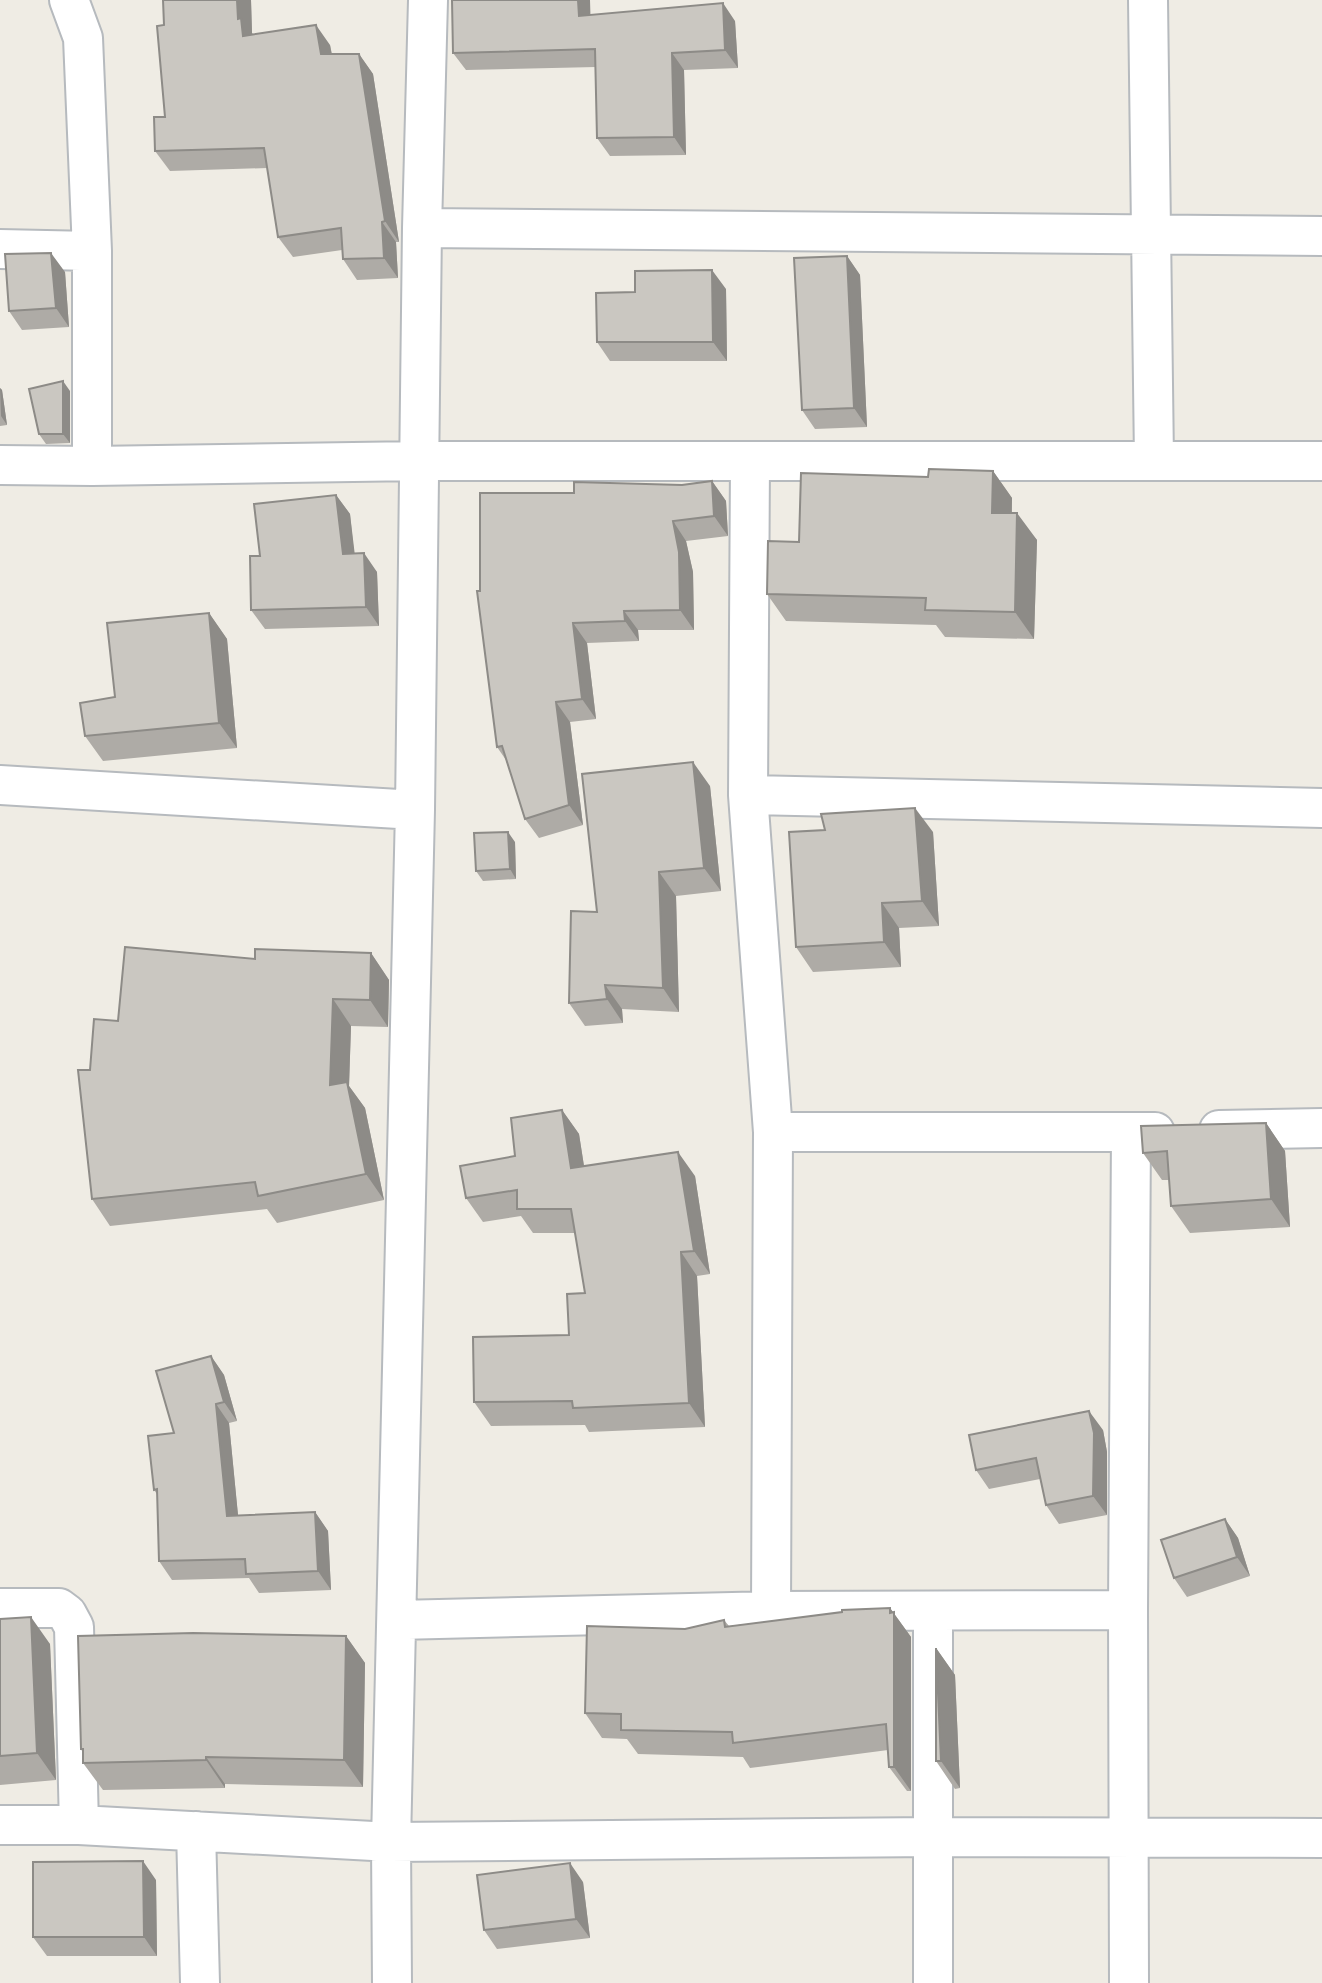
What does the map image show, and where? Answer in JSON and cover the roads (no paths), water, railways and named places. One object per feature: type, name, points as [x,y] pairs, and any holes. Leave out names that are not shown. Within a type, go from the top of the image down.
[{"type":"street","points":[[69,0],[83,38],[92,251],[92,466]]},
{"type":"street","points":[[392,1983],[391,1842],[415,810],[422,228],[428,0]]},
{"type":"street","points":[[1148,0],[1154,460]]},
{"type":"street","points":[[422,228],[1322,236]]},
{"type":"street","points":[[0,249],[92,251]]},
{"type":"street","points":[[0,465],[419,461],[1322,461]]},
{"type":"street","points":[[750,461],[748,795],[773,1132],[771,1611]]},
{"type":"street","points":[[0,785],[415,810]]},
{"type":"street","points":[[748,795],[1322,808]]},
{"type":"street","points":[[773,1132],[1131,1132],[1322,1128]]},
{"type":"street","points":[[1129,1983],[1131,1132]]},
{"type":"street","points":[[0,1608],[59,1608],[67,1614],[74,1627],[79,1825]]},
{"type":"street","points":[[398,1620],[771,1611],[1128,1610]]},
{"type":"street","points":[[933,1612],[933,1983]]},
{"type":"street","points":[[0,1825],[79,1825],[391,1842],[933,1837],[1322,1838]]},
{"type":"street","points":[[196,1831],[200,1983]]}]
